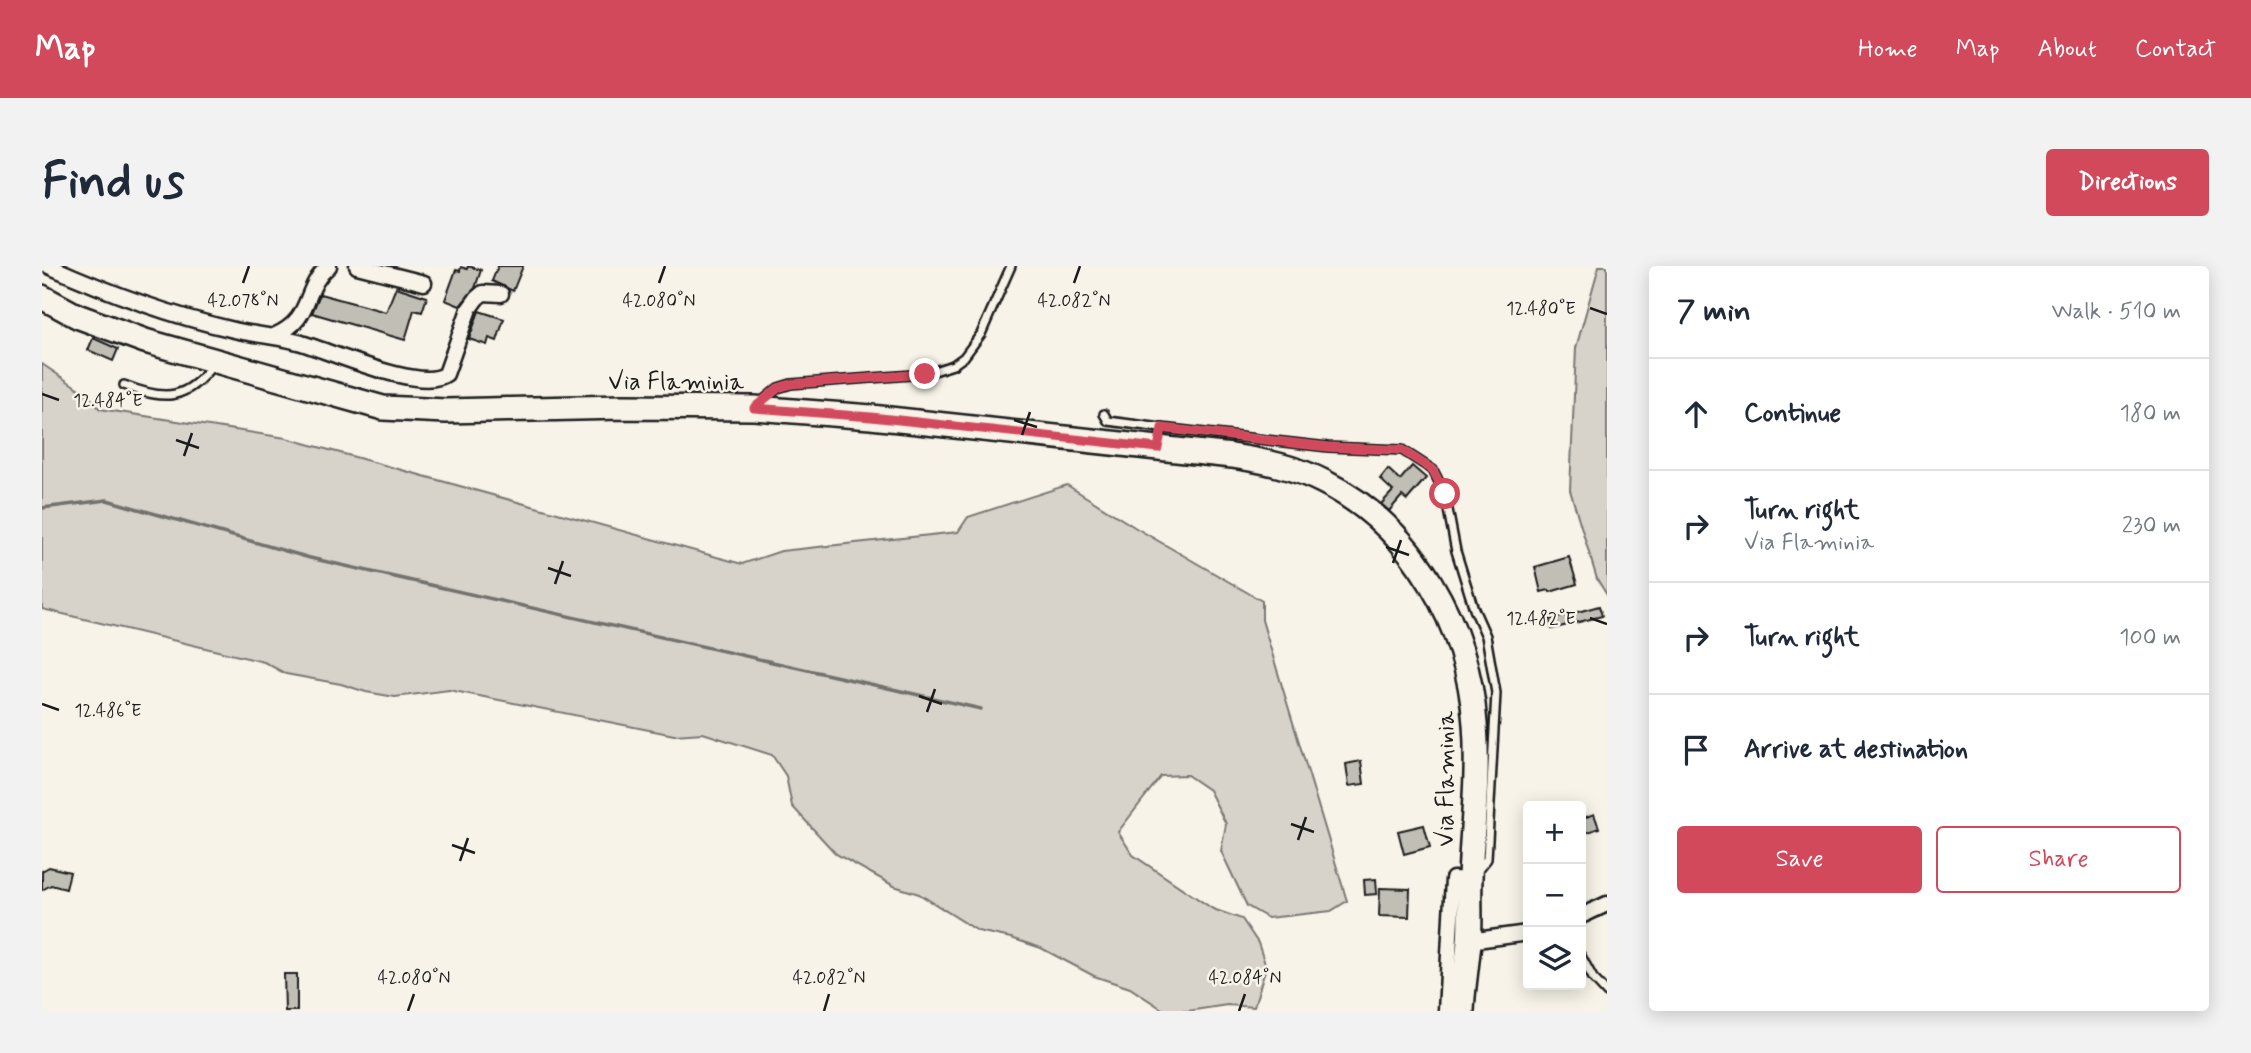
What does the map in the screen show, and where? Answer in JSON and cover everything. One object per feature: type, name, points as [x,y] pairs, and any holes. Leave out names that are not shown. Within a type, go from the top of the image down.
[{"type":"main road","name":"Via Flaminia","points":[[42,297],[77,316],[145,341],[364,404],[404,410],[678,406],[754,408],[1160,438],[1281,466],[1312,476],[1342,492],[1373,514],[1391,530],[1416,561],[1452,627],[1467,675],[1475,722],[1476,772],[1469,941],[1462,1011]]},
{"type":"street","points":[[50,266],[171,313],[230,329],[306,344],[400,376],[439,378],[446,374],[464,320],[474,301],[483,293],[501,294]]},
{"type":"street","points":[[274,336],[295,324],[320,275],[329,266]]},
{"type":"street","points":[[357,266],[424,284]]},
{"type":"street","points":[[1446,1011],[1453,879],[1470,880]]},
{"type":"street","points":[[1586,914],[1607,904]]},
{"type":"street","points":[[1469,941],[1523,934]]},
{"type":"lane","points":[[754,408],[778,388],[791,384],[925,374],[953,365],[964,357],[981,334],[1012,266]]},
{"type":"lane","points":[[124,385],[157,396],[178,394],[198,382],[215,361]]},
{"type":"lane","points":[[1104,414],[1108,421],[1160,438],[1402,450],[1433,470],[1445,494],[1456,551],[1474,609],[1486,636],[1496,693],[1487,859],[1470,880]]},
{"type":"lane","points":[[1586,965],[1593,978],[1607,993]]},
{"type":"shaded area","points":[[1599,266],[1607,266],[1607,595],[1597,579],[1570,490],[1576,348]]},
{"type":"shaded area","points":[[42,364],[88,395],[100,409],[286,438],[742,564],[781,551],[958,532],[968,517],[1067,485],[1262,601],[1262,620],[1347,901],[1331,911],[1268,918],[1247,906],[1221,851],[1226,824],[1209,790],[1187,775],[1161,776],[1118,832],[1133,855],[1213,909],[1242,919],[1258,943],[1266,967],[1254,1007],[1227,1005],[1188,1011],[1165,1011],[1130,988],[1094,976],[1041,948],[978,931],[919,894],[894,886],[836,854],[792,806],[786,776],[772,755],[703,733],[674,735],[449,690],[395,697],[366,692],[341,684],[286,674],[264,662],[42,609]]},
{"type":"building","points":[[468,266],[481,270],[475,288],[460,306],[445,300],[456,270],[460,271],[461,267],[467,269]]},
{"type":"building","points":[[498,266],[523,266],[513,291],[492,281]]},
{"type":"building","points":[[396,287],[427,297],[422,312],[414,310],[405,340],[312,313],[320,294],[386,312]]},
{"type":"building","points":[[479,311],[504,319],[497,341],[489,338],[487,345],[469,339]]},
{"type":"building","points":[[93,338],[118,349],[113,361],[88,350]]},
{"type":"building","points":[[1412,466],[1426,478],[1407,500],[1402,496],[1389,511],[1381,504],[1393,491],[1380,479],[1388,469],[1400,480]]},
{"type":"building","points":[[1569,557],[1577,584],[1541,592],[1535,567]]},
{"type":"building","points":[[1599,606],[1602,616],[1552,629],[1549,620]]},
{"type":"building","points":[[1361,761],[1364,784],[1349,786],[1346,764]]},
{"type":"building","points":[[1594,814],[1599,828],[1586,833],[1586,817]]},
{"type":"building","points":[[1424,825],[1430,847],[1404,854],[1398,831]]},
{"type":"building","points":[[49,867],[70,872],[66,889],[51,885],[42,890],[42,871]]},
{"type":"building","points":[[1376,879],[1377,894],[1365,895],[1364,880]]},
{"type":"building","points":[[1380,888],[1410,889],[1409,917],[1379,916]]},
{"type":"building","points":[[284,974],[297,974],[297,1011],[285,1011]]},
{"type":"waterway","points":[[42,508],[107,500],[310,558],[981,709]]},
{"type":"route","points":[[925,374],[784,385],[754,408],[871,417],[1158,448],[1162,428],[1328,447],[1402,450],[1433,470],[1445,494]]}]
